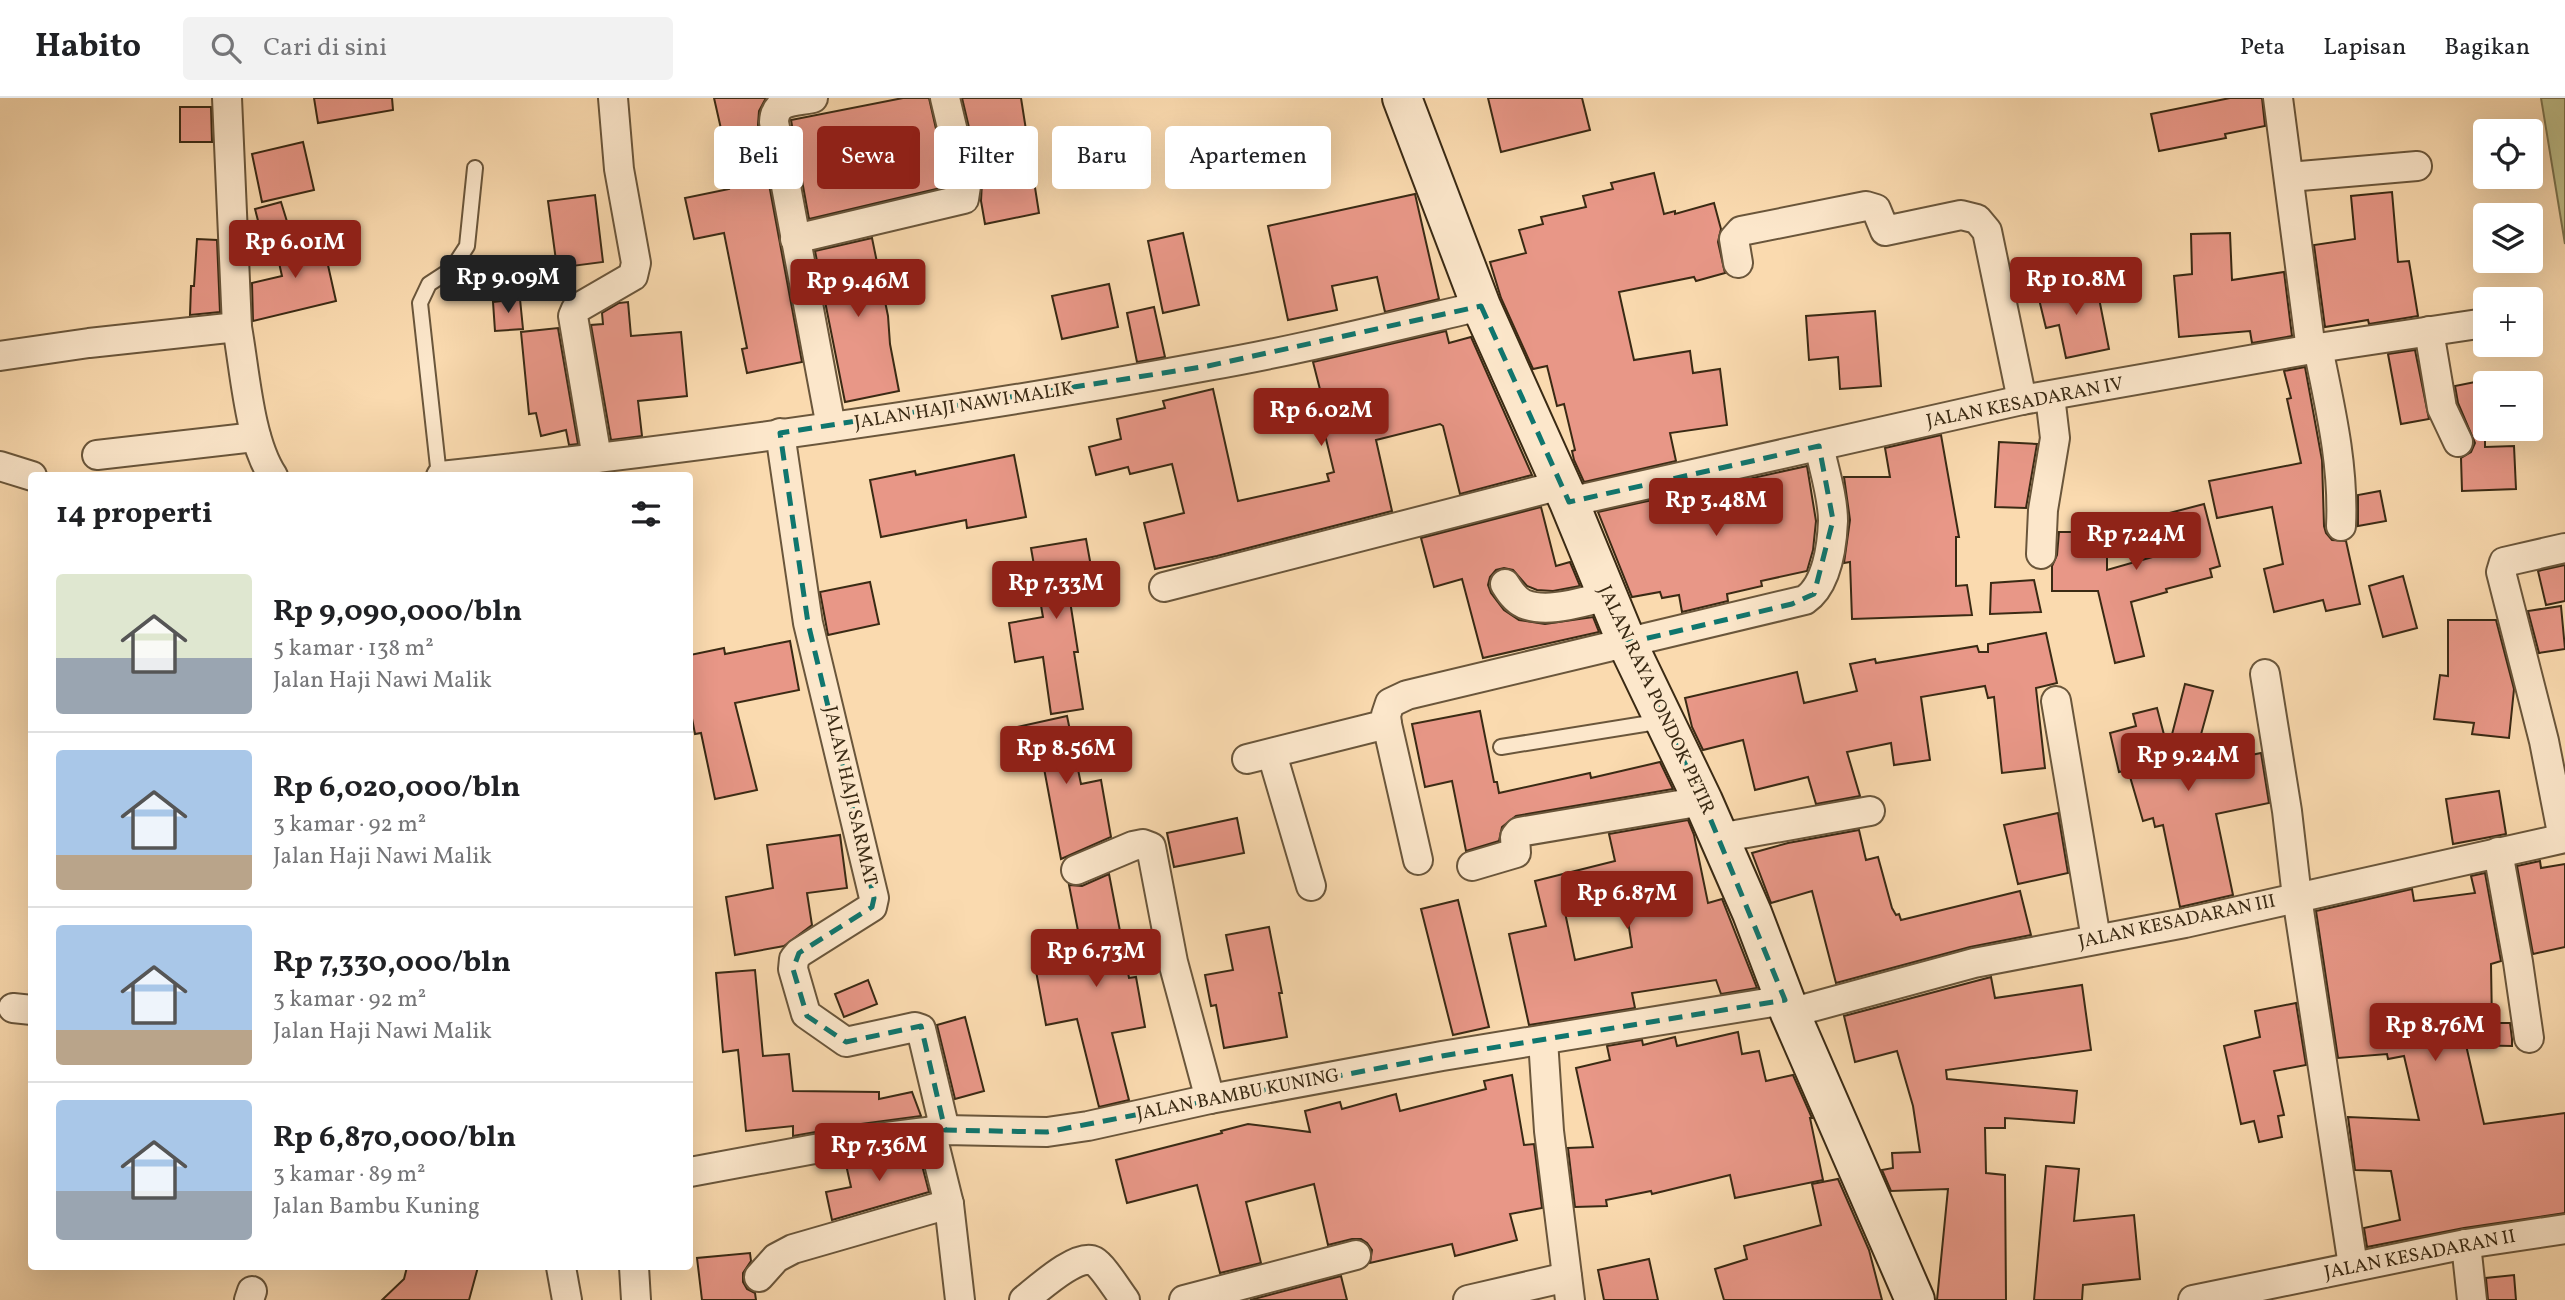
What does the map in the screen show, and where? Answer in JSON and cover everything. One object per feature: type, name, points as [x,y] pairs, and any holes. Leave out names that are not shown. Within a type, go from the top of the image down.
[{"type":"main road","name":"JALAN RAYA PONDOK PETIR","points":[[1402,98],[1481,306],[1565,494],[1627,643],[1703,801],[1752,913],[1787,1007],[1915,1300]]},
{"type":"street","points":[[227,98],[237,327],[256,437],[264,462],[270,472]]},
{"type":"street","points":[[587,465],[573,316],[576,309],[633,276],[636,263],[619,169],[613,98]]},
{"type":"street","points":[[813,98],[779,106],[775,111],[775,122],[831,427]]},
{"type":"street","points":[[795,239],[964,199],[966,186],[945,98]]},
{"type":"street","points":[[2278,98],[2314,349],[2335,429],[2342,503],[2341,526]]},
{"type":"street","points":[[2289,177],[2417,166]]},
{"type":"street","points":[[1738,263],[1734,239],[1737,232],[1866,206],[1876,209],[1885,231],[1961,215],[1977,219],[1987,231],[2022,400]]},
{"type":"street","name":"JALAN HAJI NAWI MALIK","points":[[493,472],[587,465],[1208,366],[1481,306]]},
{"type":"street","name":"JALAN KESADARAN IV","points":[[1164,587],[1565,494],[1819,446],[2022,400],[2314,349],[2473,325]]},
{"type":"street","points":[[0,356],[237,327]]},
{"type":"street","points":[[2429,331],[2442,408],[2458,442]]},
{"type":"street","points":[[2041,554],[2043,510],[2055,438],[2050,396]]},
{"type":"street","name":"JALAN HAJI SARMAT","points":[[780,433],[808,623],[874,898],[872,907],[799,953],[794,959],[793,969],[807,1016],[846,1042],[915,1027],[921,1029],[938,1131]]},
{"type":"street","points":[[97,455],[256,437]]},
{"type":"street","points":[[1419,860],[1387,724],[1386,715],[1390,703],[1407,695],[1792,604],[1814,594],[1820,585],[1829,551],[1833,520],[1819,446]]},
{"type":"street","points":[[0,466],[28,475]]},
{"type":"street","points":[[2564,838],[2544,741],[2501,572],[2504,562],[2565,548]]},
{"type":"street","points":[[1505,584],[1514,597],[1525,604],[1549,608],[1608,596]]},
{"type":"street","points":[[2265,674],[2353,1266]]},
{"type":"street","points":[[2056,701],[2096,939]]},
{"type":"street","points":[[1311,886],[1260,756],[1387,724]]},
{"type":"street","points":[[1472,866],[1516,853],[1515,837],[1519,832],[1703,801]]},
{"type":"street","points":[[1719,838],[1870,811]]},
{"type":"street","name":"JALAN KESADARAN III","points":[[1787,1007],[1974,963],[2185,923],[2564,838]]},
{"type":"street","points":[[1076,870],[1133,846],[1151,847],[1173,962],[1210,1099]]},
{"type":"street","points":[[2498,852],[2529,1038]]},
{"type":"street","name":"JALAN BAMBU KUNING","points":[[693,1171],[863,1140],[938,1131],[1047,1132],[1442,1056],[1787,1007]]},
{"type":"street","points":[[1468,1300],[1568,1289],[1549,1131],[1543,1041]]},
{"type":"street","points":[[938,1131],[960,1300]]},
{"type":"street","points":[[759,1277],[776,1258],[793,1249],[949,1204]]},
{"type":"street","name":"JALAN KESADARAN II","points":[[2193,1300],[2466,1244],[2565,1228]]},
{"type":"street","points":[[2466,1244],[2472,1300]]},
{"type":"street","points":[[1184,1300],[1356,1255]]},
{"type":"street","points":[[1024,1300],[1074,1263],[1085,1259],[1095,1261],[1125,1300]]},
{"type":"street","points":[[562,1270],[567,1300]]},
{"type":"street","points":[[634,1270],[636,1300]]},
{"type":"lane","points":[[440,472],[421,303],[429,284],[452,268],[467,246],[475,168]]},
{"type":"lane","points":[[1501,747],[1665,721]]},
{"type":"highlighted area","points":[[1481,306],[1569,502],[1819,446],[1833,520],[1814,594],[1792,604],[1627,643],[1703,801],[1785,1000],[1442,1056],[1047,1132],[945,1130],[921,1026],[846,1042],[807,1016],[793,969],[799,953],[872,907],[874,898],[808,623],[780,433],[1208,366]]},
{"type":"green space","points":[[2541,98],[2565,98],[2565,244]]},
{"type":"building","points":[[314,98],[392,98],[393,110],[318,123]]},
{"type":"building","points":[[714,98],[766,98],[759,111],[758,126],[720,126]]},
{"type":"building","points":[[903,98],[929,98],[935,126],[934,189],[936,189],[809,219],[803,186],[803,126],[792,126],[791,120]]},
{"type":"building","points":[[962,98],[1021,98],[1025,126],[969,126]]},
{"type":"building","points":[[1488,98],[1582,98],[1590,130],[1501,152]]},
{"type":"building","points":[[2230,98],[2262,98],[2265,126],[2225,134],[2226,138],[2159,151],[2151,114]]},
{"type":"building","points":[[180,107],[211,107],[212,142],[180,142]]},
{"type":"building","points":[[303,142],[314,190],[262,202],[252,154]]},
{"type":"building","points":[[1654,173],[1664,214],[1675,211],[1675,214],[1714,203],[1721,229],[1718,242],[1725,273],[1696,281],[1694,277],[1619,292],[1634,360],[1690,351],[1693,373],[1720,369],[1727,425],[1670,433],[1676,461],[1584,482],[1574,460],[1572,451],[1575,450],[1564,404],[1557,406],[1547,366],[1533,369],[1501,298],[1490,262],[1526,253],[1519,230],[1543,224],[1541,217],[1586,207],[1583,196],[1613,189],[1611,183]]},
{"type":"building","points":[[729,189],[770,189],[802,362],[747,373],[742,349],[747,348],[724,233],[694,239],[685,198]]},
{"type":"building","points":[[982,189],[1035,189],[1039,213],[985,224]]},
{"type":"building","points":[[2392,192],[2398,262],[2409,261],[2418,316],[2369,324],[2368,320],[2325,327],[2314,245],[2355,239],[2351,196]]},
{"type":"building","points":[[1415,194],[1439,299],[1385,312],[1377,277],[1332,286],[1337,310],[1288,320],[1268,226]]},
{"type":"building","points":[[595,195],[603,262],[557,268],[548,201]]},
{"type":"building","points":[[281,202],[289,228],[262,236],[255,209]]},
{"type":"building","points":[[1183,233],[1199,305],[1163,313],[1148,241]]},
{"type":"building","points":[[2230,233],[2232,280],[2284,272],[2292,336],[2252,343],[2250,331],[2179,337],[2174,276],[2192,274],[2191,234]]},
{"type":"building","points":[[321,234],[336,301],[253,321],[252,283],[282,276],[275,245]]},
{"type":"building","points":[[872,238],[888,316],[899,391],[845,402],[815,251]]},
{"type":"building","points":[[197,239],[217,240],[220,312],[190,315]]},
{"type":"building","points":[[2095,278],[2109,349],[2066,358],[2059,325],[2046,328],[2037,291]]},
{"type":"building","points":[[1109,284],[1118,327],[1062,339],[1052,296]]},
{"type":"building","points":[[520,299],[523,329],[495,331],[493,302]]},
{"type":"building","points":[[628,302],[631,336],[681,332],[687,396],[638,401],[642,436],[611,440],[591,325],[603,324],[602,313],[619,303]]},
{"type":"building","points":[[1154,307],[1165,357],[1137,362],[1127,313]]},
{"type":"building","points":[[1875,311],[1881,386],[1840,389],[1838,357],[1809,360],[1806,316]]},
{"type":"building","points":[[558,328],[578,444],[569,445],[566,430],[541,436],[536,413],[529,414],[521,332]]},
{"type":"building","points":[[1446,331],[1449,343],[1471,337],[1532,475],[1460,494],[1443,426],[1440,424],[1376,440],[1392,511],[1217,556],[1155,569],[1144,523],[1184,513],[1172,464],[1130,474],[1128,467],[1096,475],[1089,447],[1121,439],[1117,419],[1165,408],[1163,401],[1213,389],[1238,501],[1329,481],[1327,474],[1334,472],[1319,410],[1325,409],[1313,362]]},
{"type":"building","points":[[2415,350],[2429,419],[2401,424],[2388,354]]},
{"type":"building","points":[[2305,367],[2322,460],[2324,526],[2332,540],[2346,541],[2360,604],[2326,611],[2323,600],[2274,612],[2264,569],[2283,564],[2272,507],[2217,518],[2209,481],[2301,463],[2287,399],[2291,398],[2284,371]]},
{"type":"building","points":[[2473,382],[2473,438],[2458,403],[2455,386]]},
{"type":"building","points":[[1941,435],[1959,537],[1956,537],[1956,586],[1967,585],[1972,615],[1852,619],[1850,562],[1844,563],[1850,520],[1844,477],[1890,477],[1885,448]]},
{"type":"building","points":[[2474,441],[2485,441],[2485,447],[2514,446],[2516,489],[2462,491],[2461,458],[2471,452]]},
{"type":"building","points":[[1999,442],[2037,444],[2026,508],[1995,507]]},
{"type":"building","points":[[1014,455],[1026,517],[967,528],[966,520],[881,537],[870,480],[915,471],[916,475]]},
{"type":"building","points":[[1807,466],[1816,521],[1813,550],[1807,571],[1761,581],[1762,586],[1727,594],[1728,601],[1682,612],[1679,595],[1662,598],[1660,592],[1632,597],[1598,512]]},
{"type":"building","points":[[2380,491],[2386,521],[2358,526],[2358,495]]},
{"type":"building","points":[[2204,504],[2220,566],[2210,569],[2212,577],[2131,602],[2144,656],[2115,663],[2098,591],[2052,591],[2052,566],[2057,555],[2059,532],[2107,532],[2107,570],[2163,554],[2154,517]]},
{"type":"building","points":[[1541,507],[1556,566],[1570,562],[1580,586],[1553,591],[1537,590],[1527,586],[1513,570],[1504,568],[1496,570],[1490,577],[1488,585],[1491,593],[1504,610],[1519,620],[1545,624],[1593,617],[1599,632],[1483,658],[1462,579],[1434,587],[1421,538]]},
{"type":"building","points":[[1086,539],[1094,583],[1068,588],[1083,709],[1051,714],[1043,657],[1015,662],[1009,623],[1043,617],[1031,548]]},
{"type":"building","points":[[2565,565],[2565,601],[2546,605],[2538,571]]},
{"type":"building","points":[[2403,576],[2417,628],[2383,637],[2369,586]]},
{"type":"building","points":[[2034,580],[2041,612],[1990,614],[1991,583]]},
{"type":"building","points":[[870,582],[879,624],[828,635],[820,592]]},
{"type":"building","points":[[2561,606],[2565,649],[2539,653],[2528,611]]},
{"type":"building","points":[[2448,620],[2496,620],[2514,689],[2509,738],[2472,734],[2474,723],[2434,719],[2440,675],[2448,676]]},
{"type":"building","points":[[2046,633],[2057,683],[2036,688],[2045,768],[2002,773],[1994,697],[1988,698],[1985,686],[1921,697],[1930,760],[1894,765],[1891,743],[1847,752],[1860,796],[1816,804],[1808,777],[1755,790],[1743,740],[1703,750],[1692,727],[1685,698],[1797,672],[1804,703],[1857,691],[1850,664],[1875,659],[1876,663],[1977,646],[1979,652],[1988,652],[1988,644]]},
{"type":"building","points":[[790,641],[799,690],[735,703],[757,790],[715,799],[701,733],[695,734],[693,724],[693,654],[724,648],[725,654]]},
{"type":"building","points":[[2185,684],[2213,691],[2192,767],[2261,753],[2269,803],[2216,814],[2233,895],[2180,907],[2163,825],[2155,827],[2153,818],[2143,821],[2128,770],[2119,772],[2110,733],[2136,726],[2133,714],[2157,708],[2168,750]]},
{"type":"building","points":[[1480,711],[1494,782],[1497,782],[1499,793],[1590,773],[1591,778],[1660,762],[1673,789],[1516,816],[1502,827],[1499,841],[1466,851],[1452,781],[1425,787],[1412,724]]},
{"type":"building","points":[[1067,716],[1081,784],[1101,780],[1111,837],[1061,859],[1043,763],[1026,767],[1017,727]]},
{"type":"building","points":[[2499,791],[2506,834],[2453,844],[2446,799]]},
{"type":"building","points":[[2058,813],[2068,873],[2018,884],[2004,825]]},
{"type":"building","points":[[1237,818],[1244,853],[1174,867],[1167,833]]},
{"type":"building","points":[[1688,820],[1694,835],[1708,903],[1722,899],[1757,988],[1721,994],[1716,980],[1632,993],[1635,1008],[1529,1025],[1509,934],[1546,926],[1535,881],[1615,861],[1609,834]],"holes":[[[1623,889],[1632,947],[1575,960],[1563,903]]]},
{"type":"building","points":[[1859,830],[1866,860],[1878,857],[1892,908],[1901,920],[2020,891],[2031,935],[1970,947],[1836,983],[1812,891],[1771,903],[1752,853],[1788,843]]},
{"type":"building","points":[[840,835],[847,888],[807,893],[812,925],[784,946],[735,955],[726,897],[773,888],[767,845]]},
{"type":"building","points":[[2540,861],[2541,868],[2565,864],[2565,947],[2533,954],[2517,866]]},
{"type":"building","points":[[2485,873],[2501,961],[2491,964],[2492,1023],[2510,1023],[2512,1046],[2466,1045],[2484,1124],[2565,1113],[2565,1213],[2464,1228],[2367,1247],[2364,1228],[2400,1220],[2391,1171],[2355,1170],[2348,1117],[2419,1120],[2404,1056],[2388,1059],[2387,1054],[2338,1058],[2316,911],[2412,889],[2414,901],[2475,893],[2471,876]]},
{"type":"building","points":[[1109,874],[1129,978],[1136,977],[1145,1027],[1112,1033],[1129,1100],[1099,1107],[1077,1019],[1046,1025],[1036,971],[1077,964],[1074,947],[1081,946],[1069,885],[1082,886]]},
{"type":"building","points":[[1458,900],[1489,1027],[1453,1035],[1421,909]]},
{"type":"building","points":[[1269,927],[1282,993],[1279,993],[1287,1037],[1224,1048],[1216,1005],[1211,1006],[1205,975],[1233,970],[1226,935]]},
{"type":"building","points":[[755,970],[763,1056],[789,1054],[793,1091],[879,1092],[879,1099],[912,1092],[921,1116],[793,1136],[793,1126],[746,1131],[738,1050],[723,1052],[716,973]]},
{"type":"building","points":[[1991,977],[1995,998],[2082,985],[2091,1050],[1946,1070],[1947,1079],[2077,1091],[2074,1123],[2005,1118],[2005,1128],[1985,1128],[1986,1173],[2005,1175],[2006,1300],[1937,1300],[1948,1189],[1891,1191],[1882,1170],[1893,1168],[1892,1153],[1920,1152],[1913,1106],[1897,1051],[1855,1062],[1844,1016]]},
{"type":"building","points":[[868,980],[877,1004],[844,1017],[835,994]]},
{"type":"building","points":[[2296,1003],[2306,1065],[2274,1071],[2284,1115],[2278,1116],[2282,1137],[2259,1142],[2254,1121],[2241,1124],[2224,1046],[2260,1037],[2255,1011]]},
{"type":"building","points":[[965,1017],[984,1091],[955,1099],[937,1025]]},
{"type":"building","points":[[1738,1032],[1742,1054],[1759,1051],[1766,1081],[1793,1075],[1812,1118],[1823,1180],[1735,1198],[1730,1175],[1652,1194],[1651,1191],[1606,1200],[1607,1206],[1575,1207],[1568,1148],[1593,1147],[1576,1068],[1610,1060],[1607,1046],[1642,1040],[1643,1045],[1675,1037],[1677,1046]]},
{"type":"building","points":[[1512,1075],[1524,1145],[1534,1144],[1542,1208],[1510,1214],[1517,1240],[1455,1256],[1452,1244],[1370,1263],[1372,1250],[1361,1239],[1328,1245],[1314,1184],[1246,1202],[1261,1263],[1220,1273],[1197,1185],[1127,1203],[1116,1160],[1248,1124],[1310,1132],[1305,1111],[1340,1102],[1342,1109],[1396,1094],[1400,1111],[1486,1089],[1484,1081]]},
{"type":"building","points":[[918,1150],[929,1192],[832,1220],[826,1192],[851,1187],[845,1160]]},
{"type":"building","points":[[2046,1166],[2079,1169],[2074,1221],[2134,1215],[2140,1279],[2083,1285],[2082,1300],[2034,1300]]},
{"type":"building","points":[[1838,1179],[1869,1250],[1882,1300],[1724,1300],[1715,1269],[1747,1259],[1744,1246],[1821,1225],[1812,1184]]},
{"type":"building","points":[[750,1253],[751,1261],[743,1273],[743,1282],[747,1289],[755,1293],[756,1300],[702,1300],[697,1258]]},
{"type":"building","points":[[1649,1259],[1658,1300],[1604,1300],[1598,1270]]},
{"type":"building","points":[[406,1270],[477,1270],[469,1300],[382,1300],[404,1279]]},
{"type":"building","points":[[2514,1275],[2516,1300],[2488,1300],[2486,1278]]},
{"type":"building","points":[[1341,1276],[1347,1300],[1250,1300]]}]
